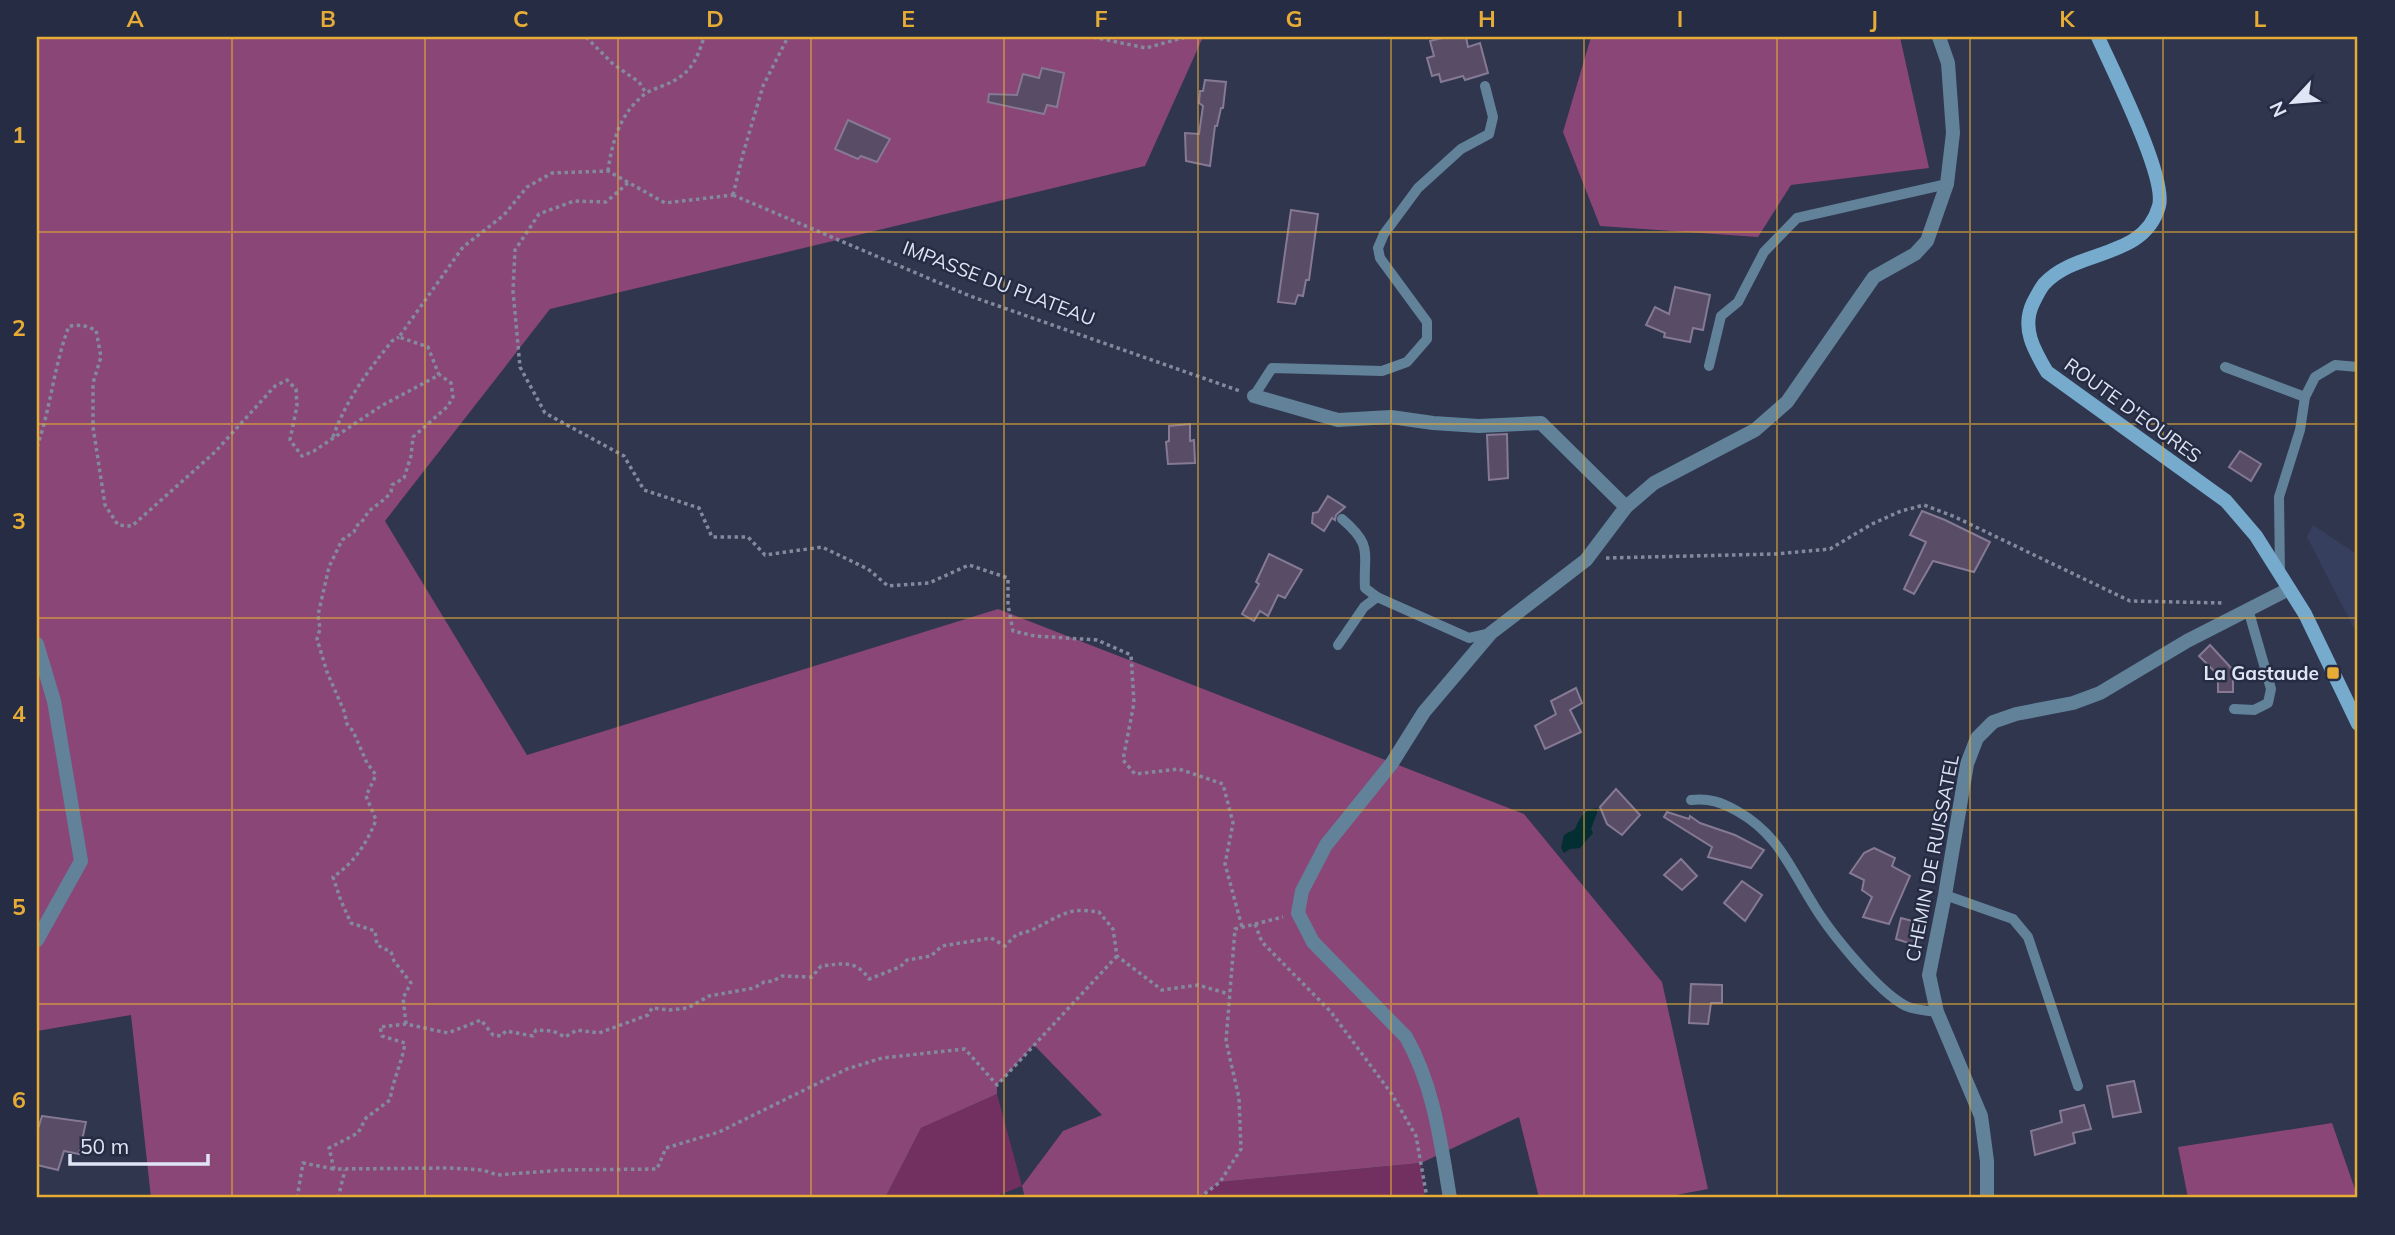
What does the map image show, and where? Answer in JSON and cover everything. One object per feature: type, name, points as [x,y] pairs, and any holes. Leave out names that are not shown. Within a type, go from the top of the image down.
[{"type":"street","points":[[1450,1198],[1439,1129],[1416,1054],[1406,1037],[1313,942],[1298,913],[1302,891],[1326,845],[1392,763],[1424,712],[1491,633],[1586,561],[1626,507],[1654,483],[1755,430],[1787,402],[1874,277],[1915,254],[1927,241],[1947,184],[1954,133],[1948,63],[1939,37]]},
{"type":"street","name":"ROUTE D'EOURES","points":[[2098,37],[2146,148],[2158,183],[2160,204],[2150,228],[2130,244],[2066,268],[2043,284],[2032,306],[2028,329],[2033,350],[2048,372],[2226,501],[2256,536],[2305,614],[2358,723]]},
{"type":"street","points":[[1254,396],[1338,420],[1391,417],[1479,426],[1541,424],[1626,507]]},
{"type":"street","name":"CHEMIN DE RUISSATEL","points":[[1987,1198],[1987,1161],[1981,1116],[1937,1013],[1929,975],[1967,764],[1978,738],[1993,722],[2016,714],[2073,703],[2099,693],[2187,641],[2288,589]]},
{"type":"street","points":[[37,644],[54,701],[81,861],[37,940]]},
{"type":"lane","points":[[1254,396],[1272,368],[1382,372],[1407,362],[1427,339],[1427,322],[1380,258],[1378,248],[1384,234],[1418,188],[1461,149],[1489,134],[1493,117],[1485,86]]},
{"type":"lane","points":[[1709,366],[1721,316],[1738,302],[1764,252],[1797,218],[1947,184]]},
{"type":"lane","points":[[2280,574],[2279,497],[2300,430],[2305,397],[2315,377],[2335,365],[2358,367]]},
{"type":"lane","points":[[2225,367],[2305,397]]},
{"type":"lane","points":[[1342,519],[1354,529],[1365,545],[1365,588],[1377,597],[1469,638],[1491,633]]},
{"type":"lane","points":[[1338,645],[1364,607],[1377,597]]},
{"type":"lane","points":[[2234,709],[2255,710],[2267,703],[2271,689],[2248,609]]},
{"type":"lane","points":[[1691,800],[1705,798],[1722,803],[1761,827],[1780,848],[1839,942],[1894,999],[1911,1008],[1937,1013]]},
{"type":"lane","points":[[1945,895],[2012,919],[2028,937],[2078,1086]]},
{"type":"path","points":[[586,37],[612,64],[639,82],[646,93]]},
{"type":"path","points":[[608,172],[612,144],[625,113],[646,93],[681,78],[697,60],[704,37]]},
{"type":"path","points":[[332,439],[342,411],[354,390],[392,341],[399,337],[463,247],[504,215],[527,187],[552,173],[608,172],[665,204],[733,195],[764,86],[788,37]]},
{"type":"path","points":[[1093,37],[1146,48],[1186,37]]},
{"type":"path","points":[[628,183],[606,202],[574,201],[540,214],[515,250],[513,291],[520,367],[545,413],[624,456],[644,490],[699,508],[712,537],[748,537],[765,555],[822,547],[868,569],[888,586],[929,583],[969,565],[1008,578],[1008,605],[1013,631],[1035,636],[1097,640],[1131,655],[1134,703],[1123,760],[1135,774],[1179,769],[1223,784],[1234,823],[1225,864],[1242,927]]},
{"type":"path","name":"IMPASSE DU PLATEAU","points":[[733,195],[970,296],[1254,396]]},
{"type":"path","points":[[37,447],[47,420],[61,346],[69,326],[82,325],[96,330],[102,357],[93,383],[93,428],[105,505],[118,525],[132,526],[215,452],[275,386],[287,380],[296,389],[297,406],[290,440],[302,456],[314,452],[381,406],[439,375]]},
{"type":"path","points":[[399,337],[428,347],[439,375],[451,383],[453,397],[448,406],[413,437],[411,456],[404,478],[394,482],[386,498],[369,511],[354,532],[342,540],[329,567],[318,615],[320,629],[317,639],[347,724],[376,775],[366,796],[376,820],[369,838],[346,868],[333,877],[351,923],[376,930],[377,945],[391,952],[394,961],[411,983],[403,998],[405,1024]]},
{"type":"path","points":[[1586,561],[1620,557],[1775,554],[1830,549],[1901,511],[1924,505],[1955,517],[2130,601],[2224,603]]},
{"type":"path","points":[[334,1169],[329,1148],[358,1133],[366,1118],[390,1100],[392,1081],[402,1062],[405,1043],[382,1036],[380,1027],[405,1024],[448,1033],[481,1020],[493,1035],[501,1037],[506,1031],[533,1036],[536,1030],[553,1031],[565,1037],[577,1030],[598,1033],[648,1015],[652,1008],[669,1010],[688,1007],[709,996],[754,988],[782,976],[812,977],[821,966],[848,964],[862,969],[869,979],[900,967],[906,960],[931,956],[942,946],[991,938],[1005,946],[1017,934],[1030,933],[1037,926],[1071,911],[1099,912],[1113,929],[1117,956],[1162,990],[1198,985],[1229,994]]},
{"type":"path","points":[[1199,1198],[1220,1182],[1241,1149],[1239,1098],[1226,1041],[1235,929],[1298,913]]},
{"type":"path","points":[[1255,924],[1262,942],[1331,1012],[1391,1093],[1416,1136],[1427,1198]]},
{"type":"path","points":[[297,1198],[303,1163],[334,1169],[483,1170],[497,1175],[562,1170],[657,1169],[666,1148],[719,1132],[847,1069],[883,1058],[965,1049],[997,1085],[1117,956]]},
{"type":"path","points":[[338,1198],[345,1169]]},
{"type":"shaded area","points":[[37,37],[1203,37],[1145,166],[550,309],[385,521],[527,755],[998,609],[1524,814],[1662,982],[1708,1189],[1660,1198],[1539,1198],[1519,1117],[1421,1163],[1220,1182],[1199,1198],[1025,1198],[1022,1186],[1063,1131],[1102,1115],[1034,1045],[997,1085],[997,1094],[921,1128],[885,1198],[151,1198],[131,1015],[37,1031]]},
{"type":"shaded area","points":[[1591,37],[1900,37],[1929,168],[1791,185],[1758,237],[1600,226],[1563,132]]},
{"type":"shaded area","points":[[2313,525],[2358,555],[2358,636],[2307,537]]},
{"type":"shaded area","points":[[1597,808],[1591,829],[1593,833],[1580,848],[1564,853],[1561,848],[1564,835],[1575,829],[1586,812]]},
{"type":"shaded area","points":[[997,1094],[1022,1186],[991,1198],[885,1198],[921,1128]]},
{"type":"shaded area","points":[[2332,1123],[2358,1198],[2188,1198],[2178,1147]]},
{"type":"shaded area","points":[[1421,1163],[1425,1198],[1199,1198],[1220,1182]]},
{"type":"building","points":[[1446,37],[1466,37],[1468,47],[1480,43],[1488,73],[1465,80],[1463,76],[1441,82],[1439,74],[1432,76],[1427,58],[1434,56],[1430,41]]},
{"type":"building","points":[[1042,68],[1064,73],[1057,107],[1047,105],[1044,114],[988,102],[989,94],[1017,95],[1023,74],[1039,78]]},
{"type":"building","points":[[1205,80],[1226,82],[1223,108],[1215,126],[1210,166],[1186,161],[1185,133],[1199,134],[1203,106],[1199,103],[1200,91],[1203,91]]},
{"type":"building","points":[[848,120],[890,139],[877,162],[861,156],[858,159],[835,149]]},
{"type":"building","points":[[1291,210],[1318,214],[1309,280],[1306,280],[1303,296],[1298,295],[1295,304],[1278,302]]},
{"type":"building","points":[[1675,287],[1710,295],[1703,330],[1693,328],[1690,342],[1664,337],[1665,333],[1646,325],[1655,307],[1669,314]]},
{"type":"building","points":[[1190,424],[1190,441],[1194,440],[1195,463],[1168,464],[1166,442],[1169,441],[1169,426]]},
{"type":"building","points":[[1507,434],[1508,478],[1489,480],[1487,435]]},
{"type":"building","points":[[2240,451],[2261,464],[2251,481],[2229,467]]},
{"type":"building","points":[[1328,496],[1345,507],[1336,515],[1335,520],[1332,518],[1324,531],[1312,523],[1313,513],[1318,512]]},
{"type":"building","points":[[1922,511],[1990,542],[1974,572],[1933,561],[1914,594],[1904,589],[1926,542],[1910,535]]},
{"type":"building","points":[[1269,554],[1302,570],[1285,598],[1278,595],[1268,616],[1260,611],[1254,621],[1242,614],[1259,584],[1256,582]]},
{"type":"building","points":[[2210,645],[2233,670],[2233,692],[2218,692],[2218,675],[2199,656]]},
{"type":"building","points":[[1576,688],[1582,703],[1570,710],[1581,732],[1545,749],[1535,726],[1556,714],[1551,701]]},
{"type":"building","points":[[1616,789],[1640,815],[1622,835],[1607,824],[1600,807]]},
{"type":"building","points":[[1667,812],[1689,819],[1690,816],[1700,823],[1735,835],[1764,850],[1751,868],[1708,857],[1712,847],[1664,817]]},
{"type":"building","points":[[1874,848],[1895,858],[1892,866],[1910,876],[1889,924],[1863,917],[1872,897],[1862,890],[1864,880],[1850,873],[1864,853]]},
{"type":"building","points":[[1681,859],[1697,876],[1682,890],[1664,875]]},
{"type":"building","points":[[1742,881],[1762,895],[1745,921],[1724,903]]},
{"type":"building","points":[[1901,918],[1920,923],[1918,946],[1896,939]]},
{"type":"building","points":[[1691,984],[1722,985],[1722,1003],[1711,1003],[1708,1024],[1689,1023]]},
{"type":"building","points":[[2134,1081],[2141,1112],[2113,1117],[2107,1086]]},
{"type":"building","points":[[2084,1105],[2091,1129],[2073,1133],[2075,1143],[2035,1155],[2031,1131],[2062,1122],[2060,1111]]},
{"type":"building","points":[[42,1116],[86,1122],[79,1154],[64,1151],[58,1170],[37,1165],[37,1132]]},
{"type":"place","name":"La Gastaude","points":[[2333,673]]}]
